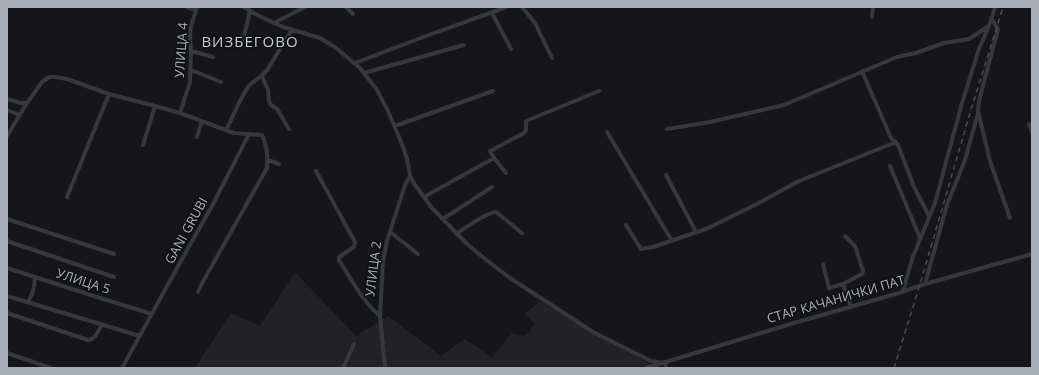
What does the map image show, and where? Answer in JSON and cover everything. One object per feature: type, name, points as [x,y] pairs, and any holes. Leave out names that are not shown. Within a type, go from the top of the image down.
[{"type":"street","name":"УЛИЦА 4","points":[[180,113],[190,82],[190,36],[196,8],[187,7]]},
{"type":"street","points":[[244,7],[274,23],[320,38],[355,63],[376,90],[395,126],[405,154],[410,176],[424,197],[456,234],[473,250],[510,278],[593,332],[652,360],[665,363],[666,368]]},
{"type":"street","points":[[274,23],[305,7]]},
{"type":"street","points":[[346,7],[353,14]]},
{"type":"street","points":[[355,63],[507,7]]},
{"type":"street","points":[[522,7],[535,23],[552,58]]},
{"type":"street","points":[[872,17],[873,7]]},
{"type":"street","points":[[903,291],[920,238],[935,203],[964,97],[979,49],[995,7]]},
{"type":"street","points":[[243,40],[250,11]]},
{"type":"street","points":[[492,13],[511,49]]},
{"type":"street","points":[[925,284],[947,205],[965,160],[978,111],[979,101],[998,29],[991,18]]},
{"type":"street","points":[[667,129],[710,122],[784,105],[897,57],[916,53],[944,43],[969,40],[989,26]]},
{"type":"street","points":[[226,130],[245,93],[253,82],[262,76],[292,30]]},
{"type":"street","points":[[364,73],[464,45]]},
{"type":"street","points":[[191,51],[213,57]]},
{"type":"street","points":[[191,70],[221,82]]},
{"type":"street","points":[[862,71],[891,138],[896,142],[901,151],[914,187],[929,216]]},
{"type":"street","points":[[262,76],[268,90],[271,105],[277,110],[289,129]]},
{"type":"street","points":[[7,136],[19,115],[42,82],[49,78],[56,77],[67,79],[109,94],[180,113],[234,133],[262,135],[266,146],[268,160],[267,168],[198,292]]},
{"type":"street","points":[[395,126],[493,91]]},
{"type":"street","points":[[506,173],[490,151],[524,133],[526,130],[526,121],[599,91]]},
{"type":"street","points":[[67,197],[109,94]]},
{"type":"street","points":[[7,99],[20,103],[27,103]]},
{"type":"street","points":[[143,145],[155,106]]},
{"type":"street","points":[[7,110],[19,115]]},
{"type":"street","points":[[978,111],[990,161],[1010,218]]},
{"type":"street","points":[[197,137],[202,121]]},
{"type":"street","points":[[1029,124],[1032,132]]},
{"type":"street","points":[[607,132],[672,240]]},
{"type":"street","name":"GANI GRUBI","points":[[122,368],[212,206],[249,134]]},
{"type":"street","points":[[626,224],[641,249],[653,247],[706,229],[799,182],[896,142]]},
{"type":"street","points":[[424,197],[494,158]]},
{"type":"street","points":[[268,160],[279,164]]},
{"type":"street","points":[[890,166],[920,238]]},
{"type":"street","points":[[316,171],[355,242],[354,247],[339,257],[339,260],[363,297],[380,316]]},
{"type":"street","points":[[666,175],[696,232]]},
{"type":"street","name":"УЛИЦА 2","points":[[385,368],[380,316],[383,262],[387,241],[405,185],[410,176]]},
{"type":"street","points":[[443,219],[492,187]]},
{"type":"street","points":[[456,234],[492,212],[496,212],[522,233]]},
{"type":"street","points":[[7,219],[114,254]]},
{"type":"street","points":[[390,232],[418,254]]},
{"type":"street","points":[[823,264],[828,288],[842,284],[862,274],[863,271],[855,246],[845,236]]},
{"type":"street","points":[[7,241],[114,277]]},
{"type":"street","name":"СТАР КАЧАНИЧКИ ПАТ","points":[[646,368],[925,284],[1032,254]]},
{"type":"street","name":"УЛИЦА 5","points":[[7,268],[152,314]]},
{"type":"street","points":[[28,302],[33,290],[35,277]]},
{"type":"street","points":[[842,284],[851,307]]},
{"type":"street","points":[[7,296],[140,336]]},
{"type":"street","points":[[7,313],[88,340],[93,339],[102,325]]},
{"type":"street","points":[[343,368],[354,344]]},
{"type":"street","points":[[7,353],[51,368]]},
{"type":"shaded area","points":[[295,272],[356,336],[388,316],[441,356],[465,339],[492,357],[512,333],[525,336],[535,324],[525,314],[540,301],[598,336],[651,364],[649,368],[195,368],[231,313],[260,326]]},
{"type":"railway","points":[[894,368],[1003,7]]},
{"type":"district","name":"ВИЗБЕГОВО","points":[[250,43]]}]
